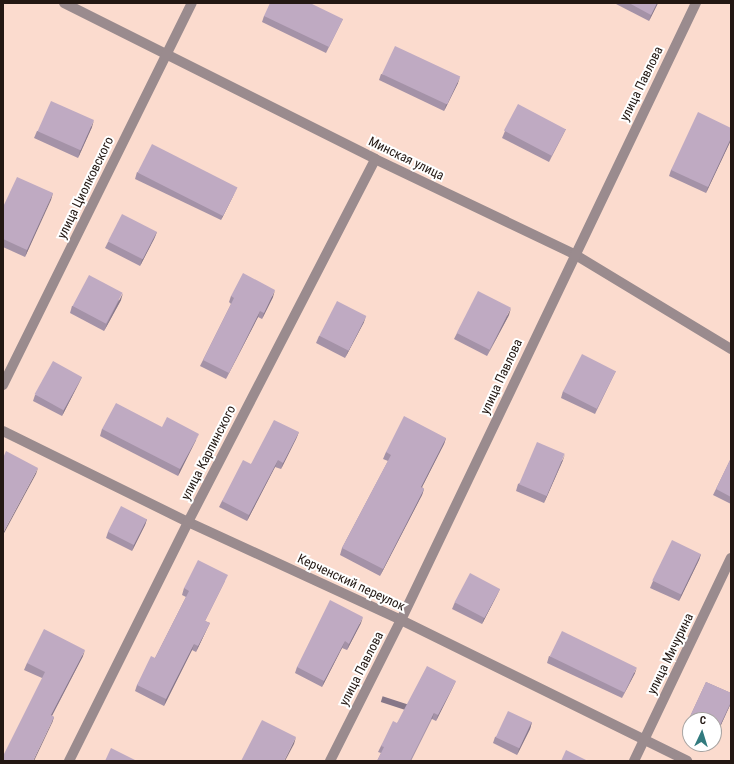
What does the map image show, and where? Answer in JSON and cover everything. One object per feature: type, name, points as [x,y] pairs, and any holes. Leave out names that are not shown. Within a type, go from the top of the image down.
[{"type":"street","name":"Минская улица","points":[[64,3],[375,159],[574,254],[731,349]]},
{"type":"street","name":"улица Циолковского","points":[[3,385],[192,3]]},
{"type":"street","name":"улица Павлова","points":[[330,761],[401,620],[574,254],[696,3]]},
{"type":"street","name":"улица Карпинского","points":[[69,761],[188,522],[375,159]]},
{"type":"street","name":"Керченский переулок","points":[[3,431],[188,522],[401,620],[687,761]]},
{"type":"street","name":"улица Мичурина","points":[[634,761],[731,558]]},
{"type":"building","points":[[270,3],[310,3],[343,19],[329,47],[264,16]]},
{"type":"building","points":[[629,3],[657,3],[651,15]]},
{"type":"building","points":[[395,46],[460,76],[447,105],[382,74]]},
{"type":"building","points":[[51,101],[94,120],[81,150],[38,131]]},
{"type":"building","points":[[518,104],[566,129],[552,156],[504,130]]},
{"type":"building","points":[[698,112],[731,128],[731,138],[708,187],[671,170]]},
{"type":"building","points":[[152,144],[238,188],[223,216],[137,173]]},
{"type":"building","points":[[17,177],[53,193],[27,250],[3,239],[3,207]]},
{"type":"building","points":[[122,214],[157,232],[143,259],[108,242]]},
{"type":"building","points":[[243,273],[275,290],[264,313],[260,311],[229,373],[203,360],[234,298],[231,296]]},
{"type":"building","points":[[89,275],[123,293],[106,324],[73,306]]},
{"type":"building","points":[[478,291],[511,308],[490,350],[457,333]]},
{"type":"building","points":[[337,301],[366,316],[349,351],[319,336]]},
{"type":"building","points":[[582,354],[616,371],[597,409],[563,391]]},
{"type":"building","points":[[53,361],[82,377],[63,410],[35,394]]},
{"type":"building","points":[[116,403],[162,427],[167,417],[199,434],[180,469],[102,429]]},
{"type":"building","points":[[404,416],[446,438],[421,487],[424,489],[383,569],[342,548],[391,455],[386,452]]},
{"type":"building","points":[[274,420],[299,432],[283,463],[278,460],[249,515],[222,501],[243,460],[251,464]]},
{"type":"building","points":[[537,442],[565,454],[547,496],[519,484]]},
{"type":"building","points":[[6,451],[38,468],[3,533],[3,458]]},
{"type":"building","points":[[731,458],[731,497],[716,489]]},
{"type":"building","points":[[121,506],[147,519],[134,545],[108,532]]},
{"type":"building","points":[[672,540],[701,554],[681,594],[652,580]]},
{"type":"building","points":[[198,560],[228,575],[205,621],[210,623],[198,646],[194,644],[166,699],[137,685],[151,656],[155,658],[189,591],[184,588]]},
{"type":"building","points":[[470,573],[500,589],[485,618],[455,602]]},
{"type":"building","points":[[330,600],[363,617],[349,644],[345,641],[324,681],[297,667]]},
{"type":"building","points":[[44,629],[85,650],[51,715],[54,717],[33,761],[3,761],[3,756],[45,672],[27,663]]},
{"type":"building","points":[[562,631],[637,667],[624,693],[550,656]]},
{"type":"building","points":[[427,666],[456,681],[438,715],[434,713],[410,761],[377,761],[384,747],[381,746],[393,721],[397,723]]},
{"type":"building","points":[[706,682],[731,693],[731,702],[722,721],[722,712],[692,712]]},
{"type":"building","points":[[508,711],[532,722],[519,748],[496,737]]},
{"type":"building","points":[[262,720],[296,737],[284,761],[241,761]]},
{"type":"building","points":[[111,748],[137,761],[105,761]]},
{"type":"building","points":[[566,750],[588,761],[561,761]]}]
